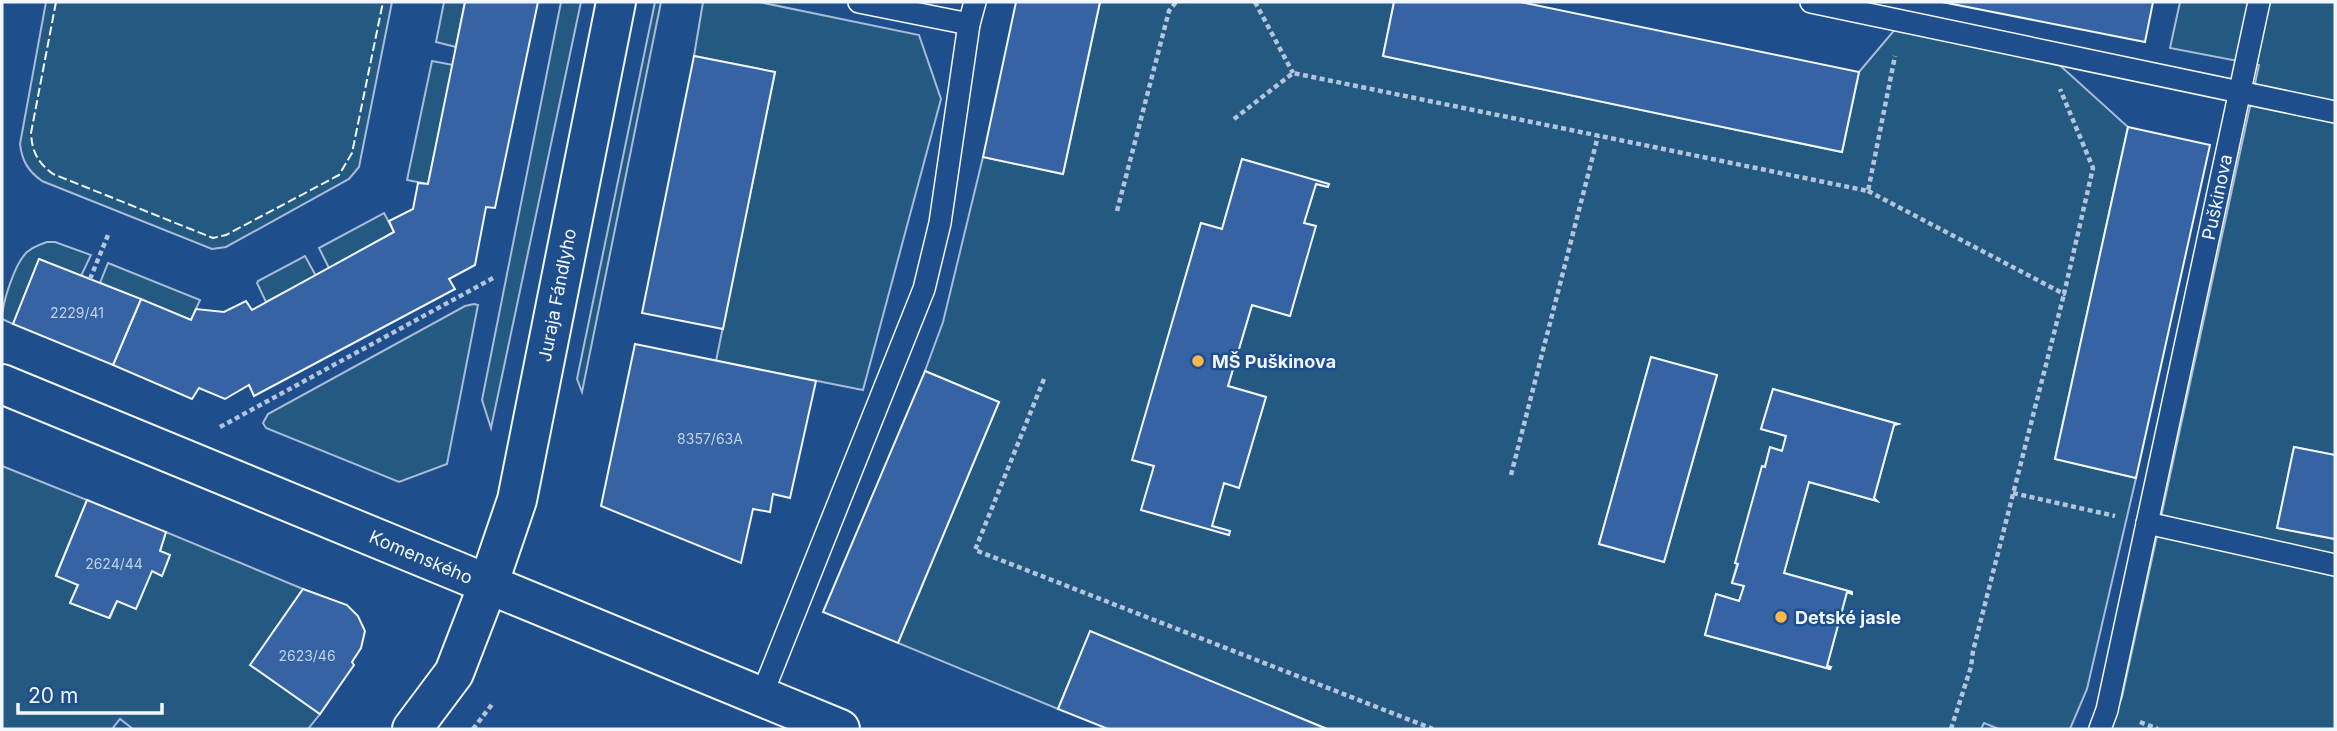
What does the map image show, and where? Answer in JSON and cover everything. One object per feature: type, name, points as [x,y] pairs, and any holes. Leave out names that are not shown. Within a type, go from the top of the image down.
[{"type":"street","name":"Juraja Fándlyho","points":[[412,729],[454,674],[517,500],[616,2]]},
{"type":"street","name":"Komenského","points":[[2,384],[840,729]]},
{"type":"lane","points":[[859,2],[969,24]]},
{"type":"lane","points":[[761,697],[924,289],[940,223],[969,24],[975,2]]},
{"type":"lane","points":[[1811,2],[2335,112]]},
{"type":"lane","name":"Puškinova","points":[[2104,720],[2259,2]]},
{"type":"lane","points":[[2147,523],[2335,565]]},
{"type":"path","points":[[1117,211],[1169,11],[1176,2]]},
{"type":"path","points":[[1255,2],[1293,73]]},
{"type":"path","points":[[1868,191],[1902,21]]},
{"type":"path","points":[[1951,729],[1971,667],[2093,168],[2044,51]]},
{"type":"path","points":[[1234,119],[1293,73],[1868,191],[2064,294]]},
{"type":"path","points":[[1511,475],[1598,135]]},
{"type":"path","points":[[90,279],[108,235]]},
{"type":"path","points":[[220,428],[495,277]]},
{"type":"path","points":[[1044,379],[975,550],[1433,729]]},
{"type":"path","points":[[2014,493],[2147,523]]},
{"type":"path","points":[[473,729],[493,703]]},
{"type":"shaded area","points":[[46,2],[392,2],[359,167],[349,179],[226,247],[212,249],[42,181],[27,165],[20,144]]},
{"type":"shaded area","points":[[444,2],[465,2],[456,47],[436,42]]},
{"type":"shaded area","points":[[561,2],[581,2],[491,428],[482,400]]},
{"type":"shaded area","points":[[655,2],[661,2],[582,392],[577,379]]},
{"type":"shaded area","points":[[703,2],[759,2],[919,35],[941,99],[863,390],[716,361],[775,72],[694,56]]},
{"type":"shaded area","points":[[1100,2],[1394,2],[1383,56],[1842,152],[1859,72],[1902,21],[2044,51],[2128,127],[2055,459],[2136,478],[2087,689],[2070,729],[1999,729],[1984,723],[1981,729],[1327,729],[1090,632],[1058,709],[898,643],[999,402],[925,371],[943,322],[983,157],[1063,174]],"holes":[[[1242,159],[1328,187],[1316,184],[1304,223],[1315,226],[1290,316],[1252,305],[1228,386],[1266,397],[1239,487],[1224,483],[1212,526],[1229,531],[1229,535],[1142,510],[1154,466],[1133,460],[1201,223],[1222,229]],[[1651,357],[1717,376],[1664,562],[1599,544]],[[1773,389],[1898,424],[1894,425],[1874,498],[1877,501],[1809,482],[1784,573],[1852,592],[1847,592],[1827,666],[1831,667],[1830,669],[1705,635],[1716,594],[1739,601],[1744,586],[1732,582],[1770,448],[1782,451],[1786,436],[1761,429]]]},
{"type":"shaded area","points":[[2180,2],[2335,2],[2335,455],[2294,447],[2277,528],[2335,539],[2335,729],[2109,729],[2122,697],[2259,65],[2170,48]]},
{"type":"shaded area","points":[[432,61],[453,65],[428,184],[407,180]]},
{"type":"shaded area","points":[[384,213],[394,232],[329,268],[319,248]]},
{"type":"shaded area","points":[[55,242],[91,255],[81,276],[39,259],[13,324],[2,319],[7,294],[22,257],[34,247]]},
{"type":"shaded area","points":[[305,256],[316,276],[266,302],[258,281]]},
{"type":"shaded area","points":[[108,263],[200,300],[191,320],[100,283]]},
{"type":"shaded area","points":[[478,305],[447,464],[399,482],[266,428],[263,423],[268,414],[465,306]]},
{"type":"shaded area","points":[[2,466],[87,500],[56,575],[78,585],[70,603],[110,618],[117,601],[152,571],[162,575],[170,555],[160,551],[166,532],[303,589],[251,665],[320,714],[308,729],[133,729],[120,719],[112,729],[2,729]]},
{"type":"building","points":[[465,2],[538,2],[495,208],[486,207],[475,265],[449,279],[455,289],[254,396],[249,385],[225,399],[199,388],[192,399],[113,365],[141,299],[191,320],[196,309],[224,312],[246,301],[252,310],[394,232],[389,221],[413,209],[418,183],[428,184]]},
{"type":"building","points":[[1016,2],[1100,2],[1063,174],[983,157]]},
{"type":"building","points":[[1394,2],[1520,2],[1859,72],[1842,152],[1383,56]]},
{"type":"building","points":[[1942,2],[2153,2],[2145,42]]},
{"type":"building","points":[[694,56],[775,72],[723,329],[642,313]]},
{"type":"building","points":[[2128,127],[2210,145],[2136,478],[2055,459]]},
{"type":"building","points":[[1242,159],[1329,184],[1328,187],[1316,184],[1304,223],[1316,226],[1290,316],[1252,305],[1228,386],[1266,397],[1239,488],[1224,483],[1212,526],[1230,531],[1229,535],[1141,510],[1154,466],[1132,460],[1201,223],[1222,229]]},
{"type":"building","points":[[39,259],[141,299],[113,365],[13,324]]},
{"type":"building","points":[[635,344],[816,381],[790,498],[773,494],[770,512],[753,509],[741,563],[601,506]]},
{"type":"building","points":[[1651,357],[1717,375],[1664,562],[1599,544]]},
{"type":"building","points":[[925,371],[999,402],[898,643],[823,612]]},
{"type":"building","points":[[1773,389],[1898,424],[1894,425],[1874,498],[1877,501],[1809,482],[1784,573],[1852,592],[1847,592],[1827,666],[1831,667],[1830,669],[1705,635],[1716,594],[1739,601],[1744,586],[1732,583],[1738,564],[1735,563],[1762,466],[1765,467],[1770,447],[1782,451],[1786,436],[1761,429]]},
{"type":"building","points":[[2294,447],[2335,455],[2335,539],[2277,528]]},
{"type":"building","points":[[87,500],[166,532],[160,551],[170,555],[162,576],[152,571],[136,609],[117,601],[109,618],[70,603],[78,585],[56,576]]},
{"type":"building","points":[[303,589],[347,605],[358,616],[365,631],[361,648],[352,662],[354,665],[320,714],[250,665]]},
{"type":"building","points":[[1090,631],[1327,729],[1108,729],[1058,709]]},
{"type":"fence","points":[[56,2],[31,133],[34,151],[43,166],[53,174],[213,238],[226,235],[339,175],[352,153],[383,2]]},
{"type":"place","name":"MŠ Puškinova","points":[[1198,361]]},
{"type":"place","name":"Detské jasle","points":[[1781,617]]}]
